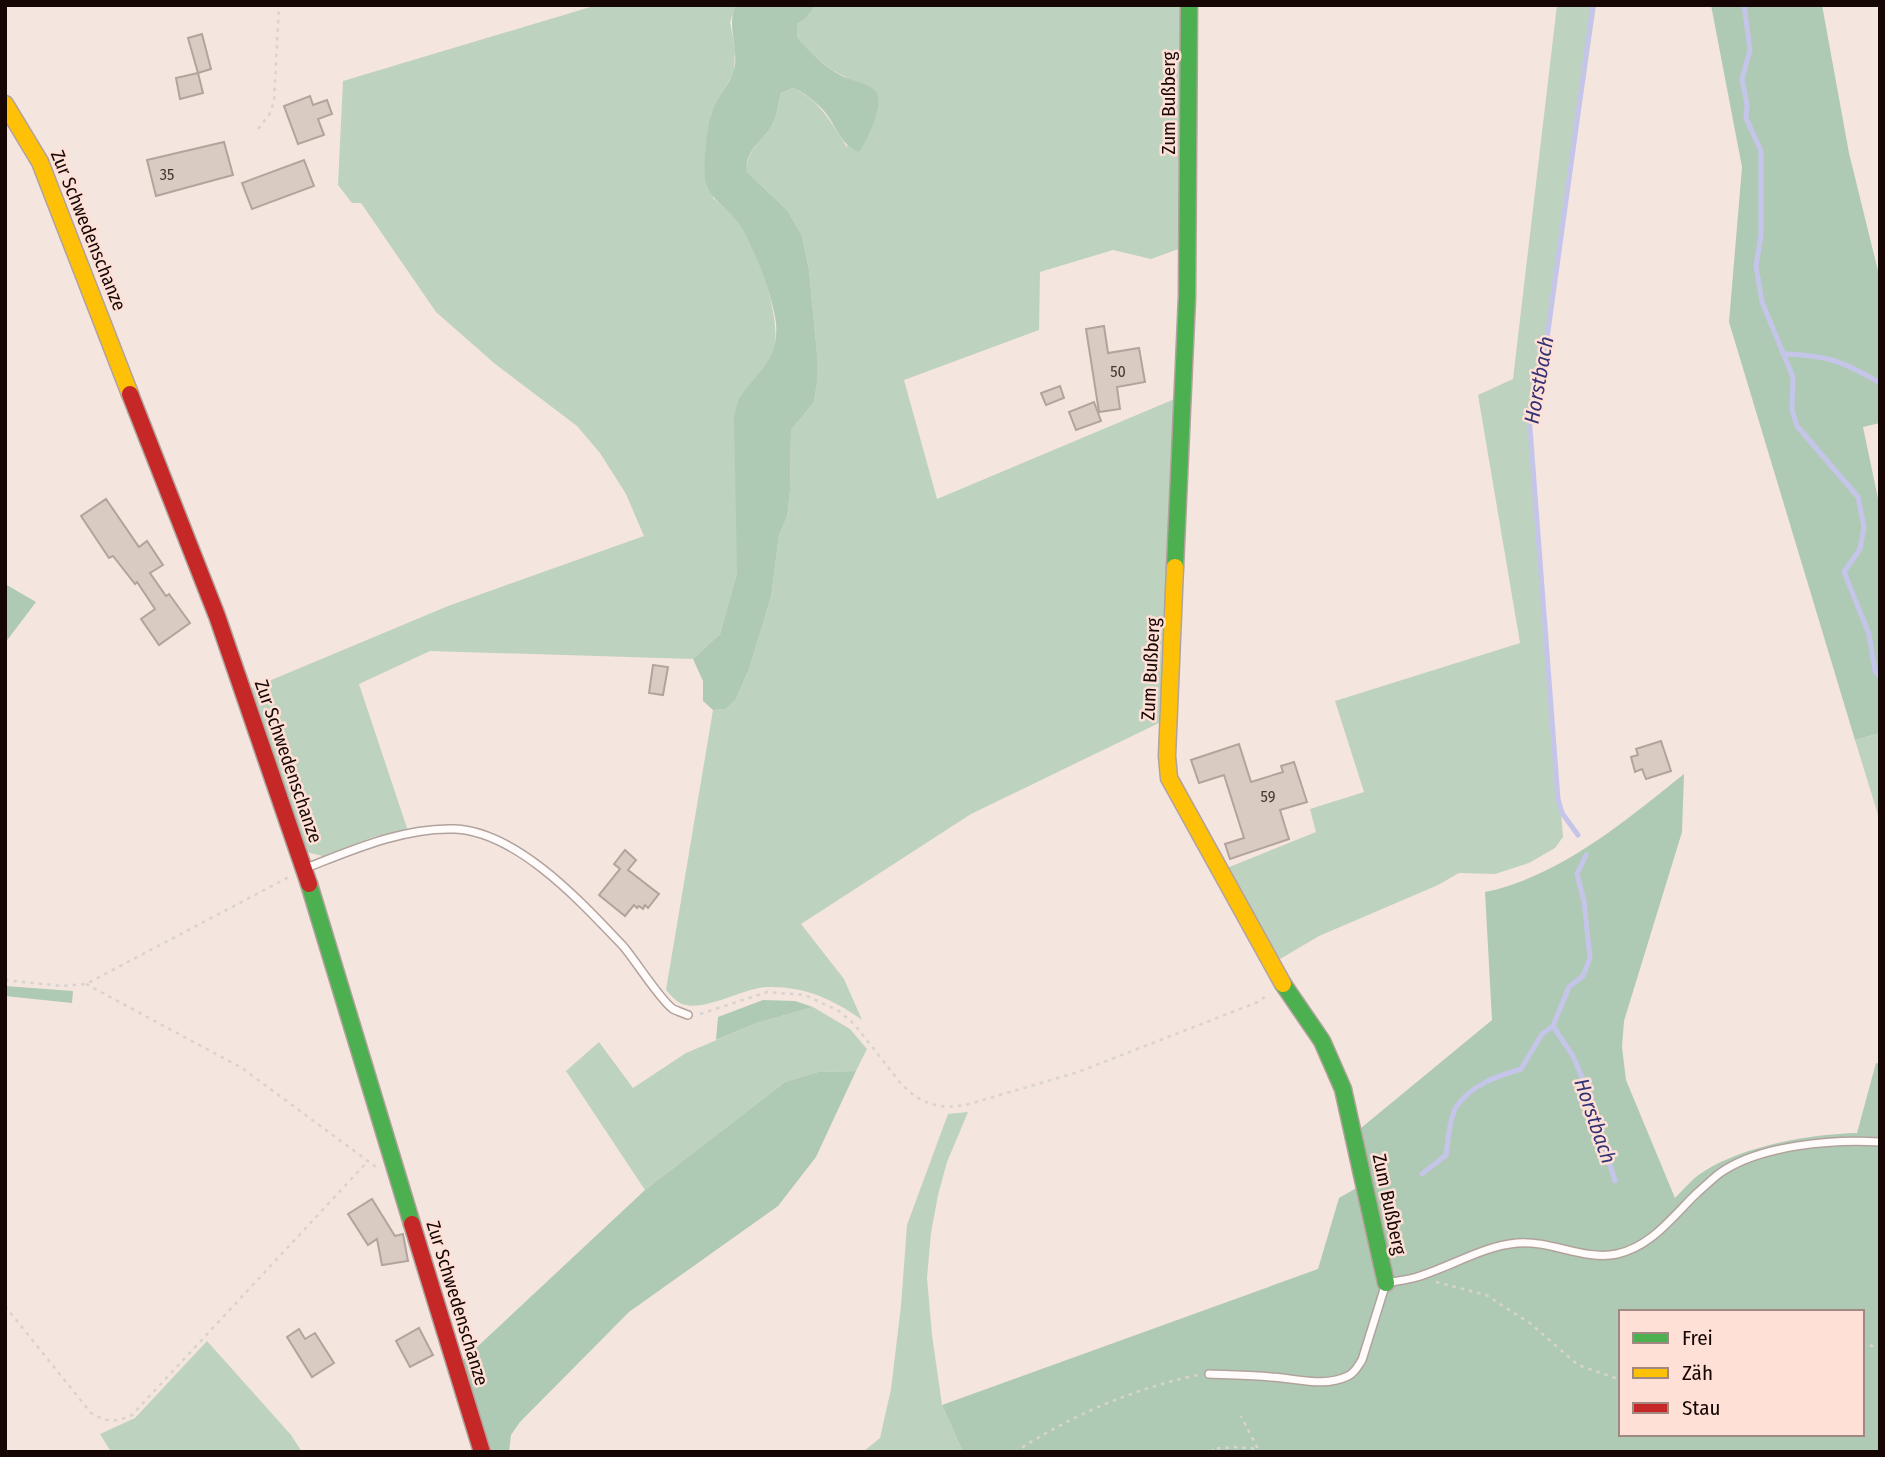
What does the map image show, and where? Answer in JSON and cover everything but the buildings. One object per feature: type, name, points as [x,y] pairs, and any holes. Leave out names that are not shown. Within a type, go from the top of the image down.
[{"type":"street","name":"Zum Bußberg","points":[[1189,5],[1187,298],[1167,756],[1169,778],[1283,984],[1306,1012],[1332,1062],[1347,1104],[1374,1244],[1386,1283]]},
{"type":"street","name":"Zur Schwedenschanze","points":[[5,104],[40,162],[217,616],[304,869],[482,1452]]},
{"type":"lane","points":[[304,869],[363,847],[414,833],[456,829],[489,836],[527,856],[576,899],[625,948],[671,1008],[688,1015]]},
{"type":"lane","name":"Zum Bußberg","points":[[1209,1374],[1273,1377],[1307,1382],[1329,1381],[1348,1376],[1362,1360],[1386,1283],[1416,1278],[1500,1246],[1517,1243],[1534,1243],[1584,1254],[1617,1254],[1642,1244],[1665,1227],[1695,1195],[1722,1172],[1755,1157],[1795,1146],[1843,1140],[1880,1142]]},
{"type":"path","points":[[258,129],[274,102],[279,5]]},
{"type":"path","points":[[5,980],[62,986],[86,984],[304,869]]},
{"type":"path","points":[[5,1306],[91,1413],[104,1420],[117,1422],[132,1415],[368,1161],[242,1069],[86,984]]},
{"type":"path","points":[[688,1015],[702,1014],[767,992],[805,995],[839,1011],[855,1025],[902,1085],[916,1097],[930,1104],[947,1107],[966,1105],[1078,1072],[1258,1002],[1283,984]]},
{"type":"path","points":[[1416,1278],[1486,1296],[1531,1324],[1578,1365],[1619,1379]]},
{"type":"path","points":[[1015,1452],[1054,1427],[1093,1408],[1160,1383],[1209,1374]]},
{"type":"path","points":[[1214,1452],[1212,1449],[1224,1447],[1258,1450],[1241,1416]]},
{"type":"green space","points":[[597,5],[736,5],[730,22],[735,49],[734,72],[711,114],[713,198],[737,221],[760,265],[771,302],[776,336],[768,363],[739,399],[737,573],[720,634],[693,659],[430,651],[359,684],[408,831],[376,836],[323,856],[306,852],[252,688],[448,606],[644,536],[626,494],[600,453],[577,426],[494,363],[436,312],[361,203],[352,203],[338,185],[343,81]]},
{"type":"green space","points":[[736,5],[816,5],[805,19],[797,24],[797,37],[829,68],[873,89],[878,97],[878,104],[870,131],[859,152],[847,145],[817,104],[793,88],[781,93],[773,123],[748,158],[747,172],[787,210],[802,236],[809,270],[817,382],[814,402],[791,430],[787,517],[779,535],[771,597],[749,669],[736,699],[726,709],[713,710],[703,701],[703,681],[693,659],[720,634],[737,573],[734,417],[740,397],[771,356],[776,336],[771,299],[755,255],[736,220],[711,194],[705,177],[711,115],[731,78],[735,64],[732,22]]},
{"type":"green space","points":[[816,5],[1183,5],[1181,248],[1151,259],[1113,250],[1040,272],[1039,330],[904,380],[937,499],[1177,398],[1161,722],[971,814],[801,924],[844,979],[862,1020],[818,995],[781,987],[757,988],[691,1006],[675,1000],[666,990],[713,710],[726,709],[736,699],[749,669],[771,597],[779,535],[787,517],[791,430],[814,402],[817,382],[809,270],[802,236],[787,210],[747,172],[747,165],[751,152],[773,123],[781,93],[793,88],[811,99],[847,147],[870,88],[830,68],[814,56],[797,37],[797,24],[805,19]]},
{"type":"green space","points":[[1557,5],[1596,5],[1540,392],[1529,412],[1563,837],[1555,848],[1529,863],[1495,874],[1459,873],[1438,885],[1319,936],[1280,959],[1227,868],[1316,832],[1310,809],[1364,792],[1335,701],[1520,643],[1478,395],[1513,379]]},
{"type":"green space","points":[[1711,5],[1822,5],[1849,153],[1880,279],[1880,423],[1863,427],[1880,508],[1880,733],[1855,740],[1729,322],[1742,167]]},
{"type":"green space","points":[[5,584],[36,602],[5,643]]},
{"type":"green space","points":[[1880,733],[1880,821],[1855,740]]},
{"type":"green space","points":[[1684,774],[1682,832],[1624,1021],[1622,1047],[1626,1080],[1675,1198],[1699,1174],[1737,1155],[1798,1139],[1857,1133],[1876,1063],[1880,1064],[1880,1452],[963,1452],[942,1405],[1318,1269],[1339,1198],[1372,1179],[1361,1128],[1492,1020],[1485,892],[1540,873],[1591,845]]},
{"type":"green space","points":[[5,986],[73,991],[72,1003],[5,996]]},
{"type":"green space","points":[[763,1000],[795,1001],[813,1007],[757,1023],[716,1040],[718,1017]]},
{"type":"green space","points":[[813,1007],[850,1029],[867,1049],[856,1071],[818,1072],[785,1082],[645,1190],[566,1071],[599,1042],[633,1088],[686,1053],[757,1023]]},
{"type":"green space","points":[[856,1071],[816,1157],[778,1206],[629,1312],[520,1422],[511,1435],[509,1452],[474,1452],[462,1361],[645,1190],[785,1082],[818,1072]]},
{"type":"green space","points":[[968,1112],[947,1162],[938,1195],[927,1278],[942,1405],[963,1452],[863,1452],[880,1438],[891,1389],[907,1225],[948,1114]]},
{"type":"green space","points":[[207,1341],[291,1435],[302,1452],[111,1452],[100,1434],[135,1418]]},
{"type":"waterway","name":"Horstbach","points":[[1578,835],[1562,813],[1558,799],[1529,415],[1541,382],[1593,5]]},
{"type":"waterway","name":"Horstbach","points":[[1744,5],[1750,50],[1742,79],[1747,105],[1746,118],[1761,151],[1761,235],[1756,266],[1762,302],[1793,377],[1792,410],[1797,426],[1858,497],[1864,527],[1860,549],[1844,572],[1869,634],[1875,671],[1880,677]]},
{"type":"waterway","name":"Horstbach","points":[[1785,354],[1835,361],[1880,383]]},
{"type":"waterway","name":"Horstbach","points":[[1422,1174],[1446,1155],[1452,1118],[1462,1099],[1485,1082],[1521,1069],[1542,1034],[1553,1026],[1569,987],[1583,976],[1590,958],[1584,901],[1577,874],[1586,855]]},
{"type":"waterway","name":"Horstbach","points":[[1553,1026],[1573,1056],[1585,1084],[1615,1181]]},
{"type":"traffic: fast","points":[[1175,567],[1187,297],[1189,5]]},
{"type":"traffic: fast","points":[[309,884],[412,1224]]},
{"type":"traffic: fast","points":[[1283,984],[1322,1041],[1343,1089],[1386,1283]]},
{"type":"traffic: slow","points":[[5,104],[40,162],[130,394]]},
{"type":"traffic: slow","points":[[1175,567],[1167,756],[1169,778],[1283,984]]},
{"type":"traffic: jam","points":[[130,394],[217,616],[309,884]]},
{"type":"traffic: jam","points":[[412,1224],[482,1452]]}]
